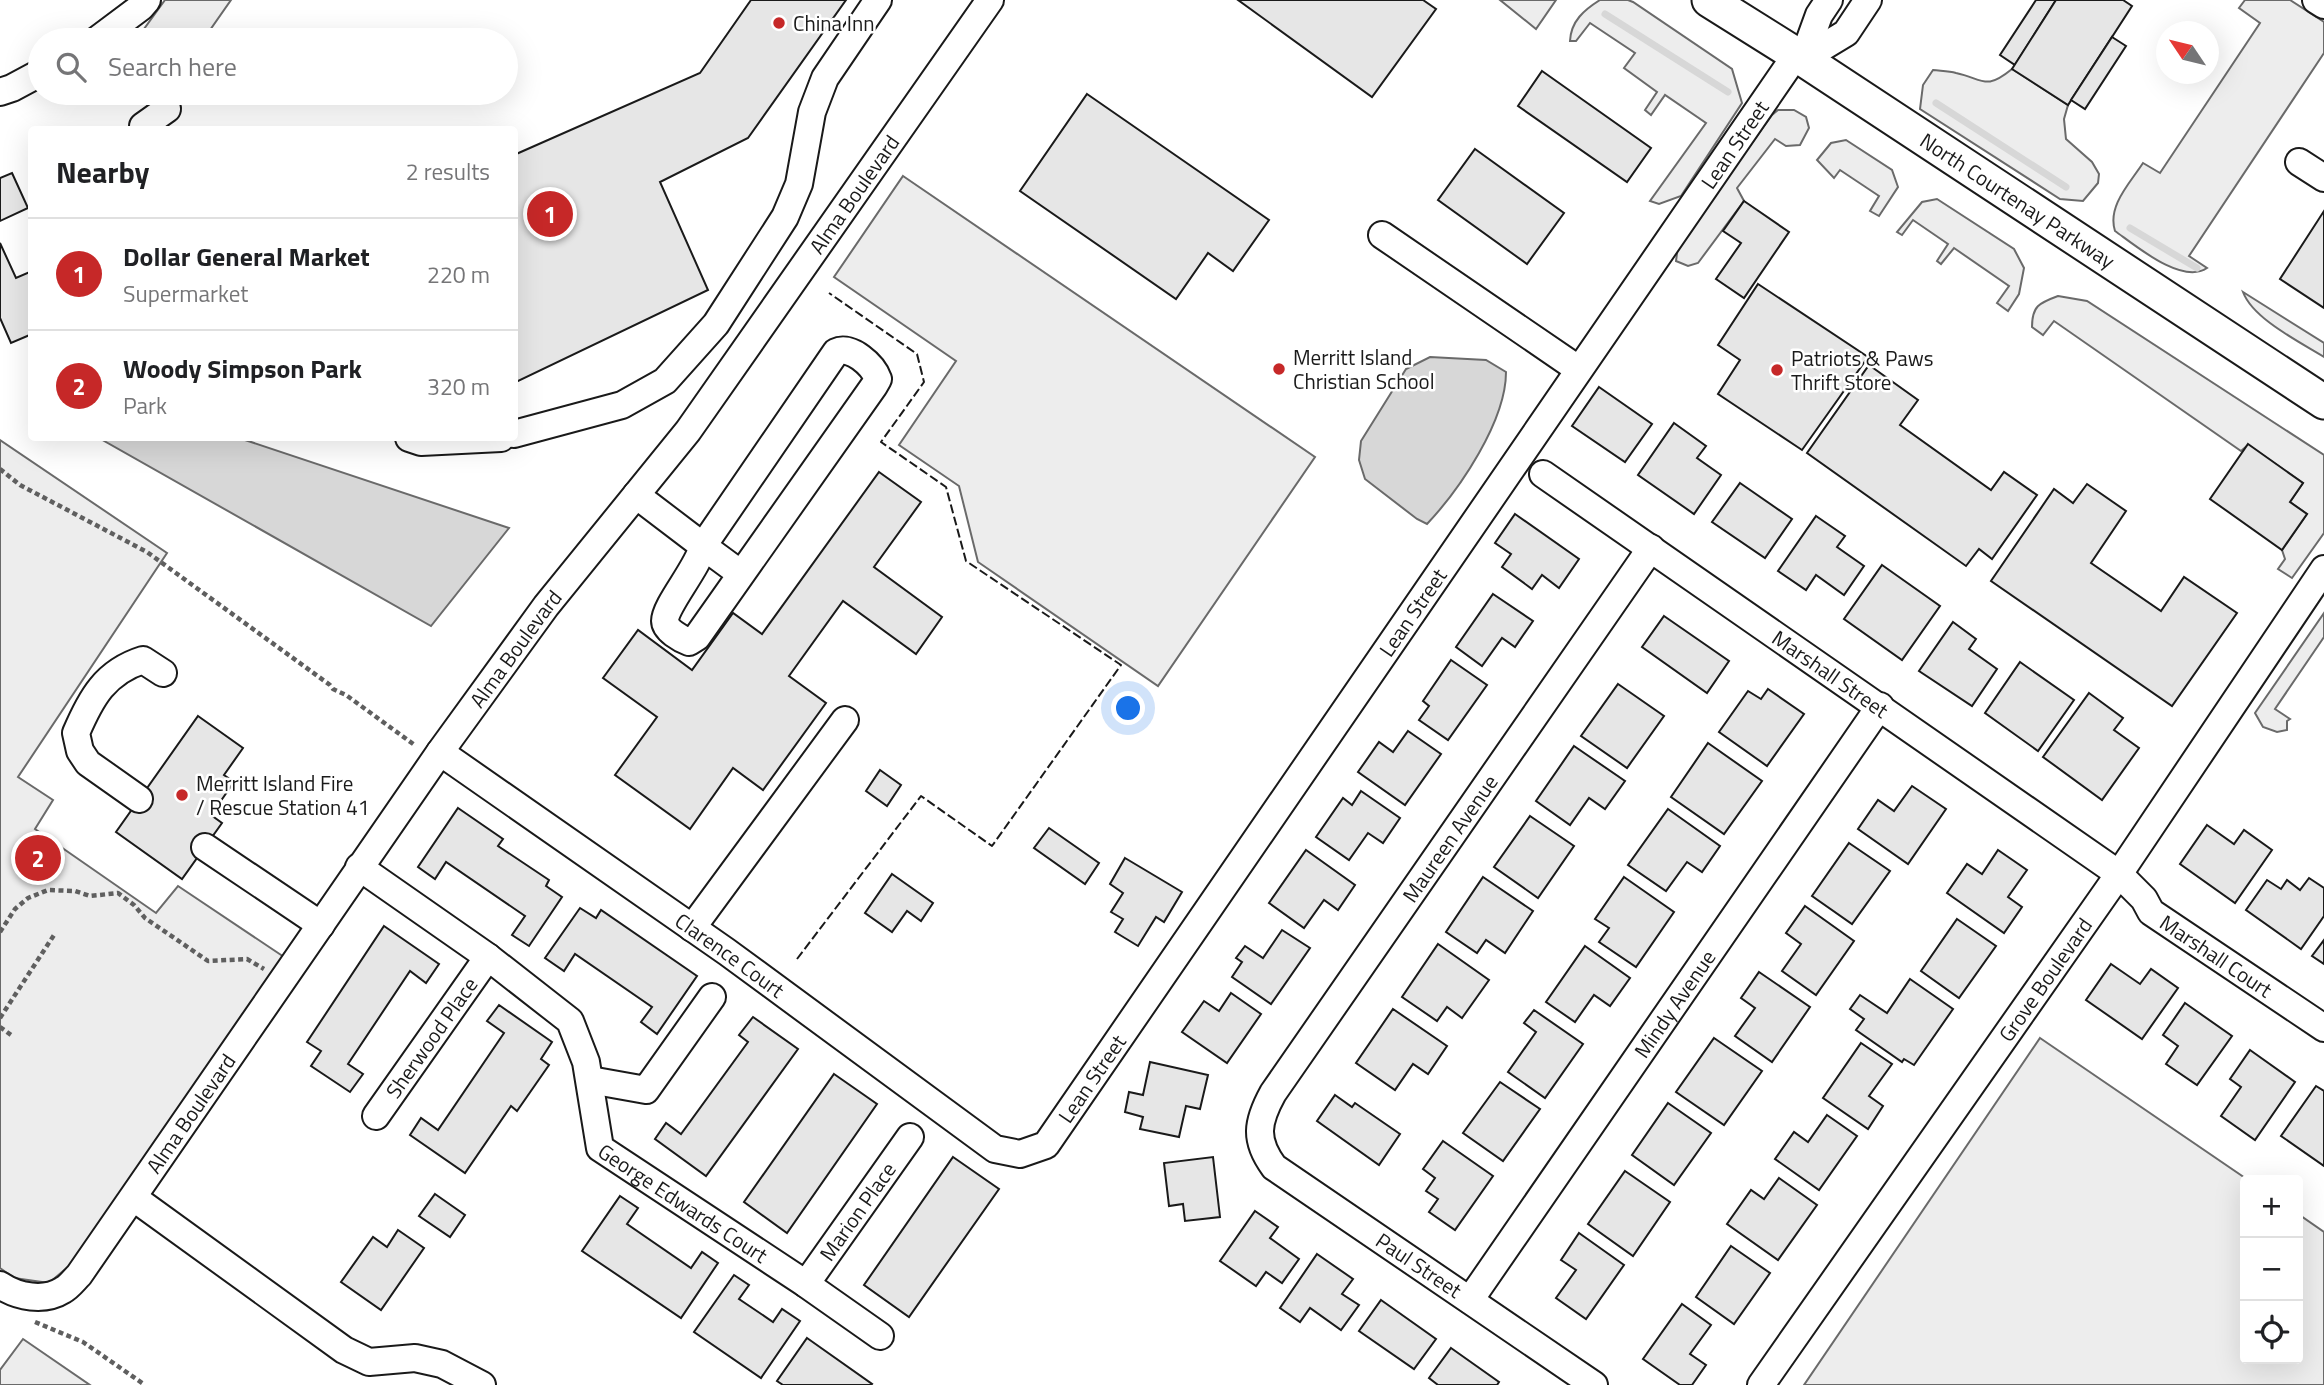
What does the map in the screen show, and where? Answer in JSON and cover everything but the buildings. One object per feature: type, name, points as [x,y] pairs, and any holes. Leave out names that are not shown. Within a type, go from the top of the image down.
[{"type":"main road","name":"North Courtenay Parkway","points":[[1709,0],[2324,402]]},
{"type":"street","points":[[113,28],[147,0]]},
{"type":"street","points":[[518,433],[622,405],[665,381],[716,324],[785,217],[799,184],[812,112],[825,78],[878,0]]},
{"type":"street","name":"Alma Boulevard","points":[[0,1285],[11,1292],[30,1297],[47,1296],[64,1290],[79,1275],[321,925],[431,751],[688,431],[990,0]]},
{"type":"street","points":[[1800,57],[1819,15],[1829,0]]},
{"type":"street","points":[[1800,57],[1846,33],[1868,0]]},
{"type":"street","points":[[2316,0],[2324,5]]},
{"type":"street","name":"Lean Street","points":[[1020,1154],[1046,1145],[1578,369],[1800,57]]},
{"type":"street","points":[[0,92],[28,79]]},
{"type":"street","points":[[143,126],[167,109]]},
{"type":"street","points":[[2299,162],[2324,178]]},
{"type":"street","points":[[1382,235],[1578,369]]},
{"type":"street","points":[[842,349],[850,351],[870,366],[878,379],[741,574],[693,640],[684,640],[667,628],[665,623],[668,611],[700,559],[703,546],[836,352],[842,349]]},
{"type":"street","points":[[418,441],[441,441]]},
{"type":"street","name":"Marshall Street","points":[[1543,474],[2119,874]]},
{"type":"street","points":[[636,495],[741,574]]},
{"type":"street","name":"Maureen Avenue","points":[[1259,1133],[1264,1111],[1273,1093],[1651,548]]},
{"type":"street","name":"Grove Boulevard","points":[[1761,1385],[2119,874],[2324,569]]},
{"type":"street","points":[[139,799],[88,763],[80,751],[76,733],[103,684],[126,666],[143,660],[163,673]]},
{"type":"street","name":"Mindy Avenue","points":[[1470,1300],[1880,706]]},
{"type":"street","points":[[692,928],[845,720]]},
{"type":"street","name":"Clarence Court","points":[[431,751],[692,928],[995,1149],[1020,1154]]},
{"type":"street","points":[[205,848],[321,925]]},
{"type":"street","name":"George Edwards Court","points":[[359,867],[488,957],[570,1021],[586,1062],[600,1148],[880,1336]]},
{"type":"street","name":"Marshall Court","points":[[2119,874],[2144,899],[2151,912],[2324,1028]]},
{"type":"street","name":"Sherwood Place","points":[[376,1116],[488,957]]},
{"type":"street","points":[[590,1080],[646,1090],[712,997]]},
{"type":"street","name":"Paul Street","points":[[1259,1133],[1263,1152],[1275,1167],[1594,1385]]},
{"type":"street","name":"Marion Place","points":[[806,1284],[910,1137]]},
{"type":"street","points":[[134,1198],[344,1350],[369,1362],[415,1358],[442,1364],[482,1385]]},
{"type":"path","points":[[0,469],[20,485],[147,552],[333,689],[431,751]]},
{"type":"path","points":[[0,932],[3,922],[15,909],[28,898],[48,890],[75,891],[90,896],[118,892],[145,918],[208,961],[247,959],[268,971]]},
{"type":"path","points":[[0,1018],[54,935]]},
{"type":"path","points":[[0,1027],[11,1035]]},
{"type":"path","points":[[25,1318],[83,1342],[145,1385]]},
{"type":"shaded area","points":[[165,0],[231,0],[211,28],[145,28]]},
{"type":"shaded area","points":[[1500,0],[1556,0],[1536,29]]},
{"type":"shaded area","points":[[1600,0],[1633,2],[1732,69],[1742,103],[1681,196],[1659,204],[1650,201],[1706,123],[1665,95],[1651,115],[1645,110],[1657,92],[1624,68],[1635,53],[1590,23],[1576,41],[1570,41],[1579,17]]},
{"type":"shaded area","points":[[2245,0],[2290,0],[2324,22],[2324,53],[2189,256],[2207,268],[2197,272],[2185,272],[2160,262],[2115,231],[2114,213],[2121,195],[2143,163],[2160,173],[2260,23],[2239,8]]},
{"type":"shaded area","points":[[2012,69],[2068,105],[2064,119],[2066,139],[2092,162],[2099,174],[2098,183],[2083,201],[2060,199],[1920,109],[1923,85],[1933,70],[1953,72],[1990,82]]},
{"type":"shaded area","points":[[1778,110],[1794,110],[1806,117],[1809,128],[1800,145],[1786,146],[1775,139],[1737,188],[1744,201],[1698,263],[1688,266],[1676,261],[1678,246]]},
{"type":"shaded area","points":[[1846,140],[1892,170],[1898,187],[1879,216],[1870,211],[1879,196],[1840,170],[1834,178],[1817,160],[1831,143]]},
{"type":"shaded area","points":[[903,176],[1315,457],[1158,686],[978,562],[959,486],[899,445],[956,361],[834,277]]},
{"type":"shaded area","points":[[1937,199],[2014,249],[2024,268],[2019,294],[2008,311],[1997,303],[2009,286],[1954,248],[1941,264],[1937,261],[1948,244],[1913,220],[1902,235],[1897,232],[1922,202]]},
{"type":"shaded area","points":[[2243,292],[2324,343],[2324,357],[2267,320],[2248,302]]},
{"type":"shaded area","points":[[2058,296],[2087,301],[2324,455],[2324,533],[2292,578],[2278,569],[2285,559],[2282,550],[2307,514],[2290,502],[2303,483],[2248,445],[2241,451],[2054,321],[2043,335],[2032,327],[2033,314],[2038,306]]},
{"type":"shaded area","points":[[1430,357],[1486,360],[1506,372],[1504,391],[1490,432],[1453,492],[1427,524],[1365,479],[1359,460],[1361,441],[1406,369]]},
{"type":"shaded area","points":[[0,440],[167,553],[18,777],[53,800],[35,829],[156,913],[178,886],[293,963],[134,1198],[69,1266],[49,1283],[14,1278],[0,1268]]},
{"type":"shaded area","points":[[104,441],[248,441],[509,528],[431,626]]},
{"type":"shaded area","points":[[2324,613],[2324,637],[2275,709],[2290,719],[2287,721],[2287,730],[2277,732],[2263,727],[2255,713]]},
{"type":"shaded area","points":[[2040,1038],[2241,1175],[2240,1364],[2303,1364],[2303,1217],[2324,1232],[2324,1385],[1804,1385]]},
{"type":"shaded area","points":[[23,1339],[90,1385],[0,1385],[0,1370]]},
{"type":"waterway","points":[[1605,14],[1728,92]]},
{"type":"waterway","points":[[1936,103],[2066,187]]},
{"type":"waterway","points":[[2130,228],[2197,268]]},
{"type":"fence","points":[[797,959],[921,796],[992,846],[1121,665],[966,561],[946,487],[881,442],[924,382],[917,354],[829,293]]},
{"type":"place","name":"China Inn","points":[[779,23]]},
{"type":"place","name":"Dollar General Market","points":[[550,214]]},
{"type":"place","name":"Merritt Island Christian School","points":[[1279,369]]},
{"type":"place","name":"Patriots & Paws Thrift Store","points":[[1777,370]]},
{"type":"place","name":"Merritt Island Fire / Rescue Station 41","points":[[182,795]]},
{"type":"place","name":"Woody Simpson Park","points":[[38,858]]}]
